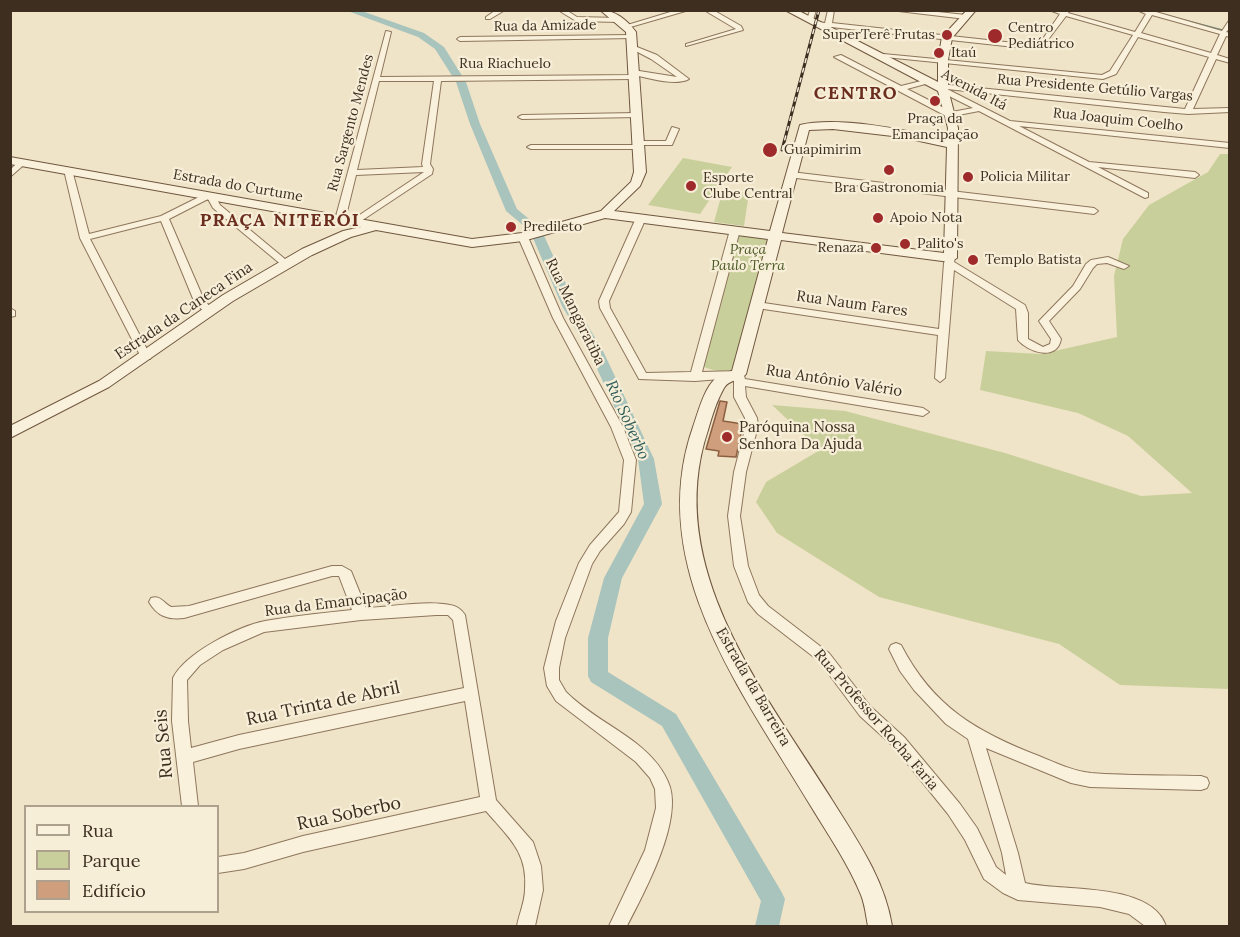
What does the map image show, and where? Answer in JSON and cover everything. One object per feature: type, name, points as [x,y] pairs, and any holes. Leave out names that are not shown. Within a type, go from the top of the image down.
[{"type":"main road","points":[[604,10],[623,23],[632,42],[640,179],[605,214]]},
{"type":"main road","name":"Avenida Itá","points":[[789,10],[819,22],[926,81],[948,89]]},
{"type":"main road","points":[[527,236],[605,214],[950,260],[952,142],[951,115],[943,60],[947,37],[969,14]]},
{"type":"main road","points":[[712,381],[739,378],[804,128],[826,125],[952,142]]},
{"type":"main road","name":"Estrada do Curtume","points":[[17,161],[362,225]]},
{"type":"main road","name":"Estrada da Caneca Fina","points":[[10,433],[85,395],[146,357],[228,298],[286,264],[362,225],[472,243],[527,236]]},
{"type":"main road","name":"Estrada da Barreira","points":[[712,381],[687,486],[690,528],[707,599],[717,627],[732,657],[848,846],[873,894],[880,927]]},
{"type":"street","points":[[488,18],[502,10]]},
{"type":"street","points":[[561,10],[576,19],[623,23],[686,10]]},
{"type":"street","points":[[688,45],[740,30],[734,24],[707,10]]},
{"type":"street","points":[[819,22],[831,10]]},
{"type":"street","points":[[1052,10],[1066,12],[1230,61]]},
{"type":"street","points":[[1140,10],[1227,32]]},
{"type":"street","points":[[899,11],[969,14]]},
{"type":"street","points":[[819,22],[1037,46],[1045,40],[1066,12]]},
{"type":"street","points":[[875,54],[1103,76],[1113,72],[1153,12]]},
{"type":"street","points":[[1188,112],[1212,57],[1227,32],[1230,21]]},
{"type":"street","name":"Rua Sargento Mendes","points":[[340,220],[388,32]]},
{"type":"street","name":"Rua da Amizade","points":[[460,39],[632,42]]},
{"type":"street","name":"Rua Riachuelo","points":[[377,79],[633,74],[685,79],[632,42]]},
{"type":"street","points":[[838,57],[951,115],[971,107]]},
{"type":"street","points":[[429,169],[426,164],[438,78]]},
{"type":"street","points":[[900,89],[926,81]]},
{"type":"street","name":"Rua Presidente Getúlio Vargas","points":[[948,89],[1188,112],[1230,110]]},
{"type":"street","name":"Avenida Itá","points":[[948,89],[971,107],[981,109],[1145,195]]},
{"type":"street","points":[[522,117],[636,115]]},
{"type":"street","name":"Rua Joaquim Coelho","points":[[1004,122],[1230,146]]},
{"type":"street","points":[[531,147],[669,143],[675,129]]},
{"type":"street","points":[[10,175],[17,161]]},
{"type":"street","points":[[1087,164],[1195,175]]},
{"type":"street","points":[[352,173],[429,169]]},
{"type":"street","points":[[362,225],[422,178],[429,172],[429,169]]},
{"type":"street","points":[[68,170],[86,238],[146,357]]},
{"type":"street","points":[[791,175],[1094,212]]},
{"type":"street","points":[[86,238],[164,219],[209,196],[216,206],[286,264]]},
{"type":"street","points":[[640,218],[604,301],[604,308],[643,377],[695,377],[712,381]]},
{"type":"street","points":[[164,219],[199,301],[210,312]]},
{"type":"street","points":[[695,377],[735,230]]},
{"type":"street","name":"Rua Mangaratiba","points":[[527,236],[558,318],[617,427],[630,460],[628,500],[625,512],[586,562],[552,664],[556,690],[566,702],[634,752],[656,772],[663,786],[665,807],[660,831],[634,896],[618,927]]},
{"type":"street","points":[[940,378],[950,260],[1020,307],[1023,313],[1023,340],[1035,349],[1046,351],[1055,345],[1056,339],[1044,321],[1077,287],[1089,266],[1094,262],[1108,260],[1124,266]]},
{"type":"street","name":"Rua Naum Fares","points":[[757,305],[943,333]]},
{"type":"street","name":"Rua Antônio Valério","points":[[739,378],[923,412]]},
{"type":"street","name":"Rua Professor Rocha Faria","points":[[739,378],[740,397],[748,410],[752,426],[740,472],[734,516],[741,566],[753,598],[763,610],[824,657],[865,711],[899,742],[927,779],[954,809],[971,834],[990,873],[999,881],[1018,891],[1123,902],[1141,913],[1157,927]]},
{"type":"street","points":[[156,602],[162,611],[170,614],[189,612],[332,571],[342,571],[346,575],[361,614]]},
{"type":"street","name":"Rua da Emancipação","points":[[180,678],[195,661],[242,635],[263,627],[361,614],[436,609],[450,610],[457,614],[462,630],[471,693]]},
{"type":"street","points":[[896,649],[905,667],[924,692],[951,719],[974,735],[1071,776],[1117,782],[1144,780],[1201,783]]},
{"type":"street","name":"Rua Seis","points":[[180,678],[180,721],[190,805]]},
{"type":"street","points":[[471,693],[489,804],[526,848],[532,866],[534,890],[526,927]]},
{"type":"street","name":"Rua Trinta de Abril","points":[[184,757],[260,737],[471,693]]},
{"type":"street","points":[[974,735],[993,805],[1010,853],[1018,891]]},
{"type":"street","name":"Rua Soberbo","points":[[219,865],[244,861],[303,844],[489,804]]},
{"type":"green space","points":[[1220,154],[1229,154],[1229,689],[1120,685],[1059,644],[879,597],[777,533],[756,502],[766,482],[820,450],[772,405],[845,411],[1005,453],[1141,496],[1192,493],[1128,436],[1078,413],[980,390],[986,351],[1041,354],[1117,337],[1114,276],[1123,239],[1149,205],[1208,172]]},
{"type":"green space","name":"Esporte Clube Central","points":[[683,158],[732,167],[700,214],[648,205]]},
{"type":"green space","points":[[723,189],[749,193],[744,226],[714,222]]},
{"type":"green space","name":"Praça Paulo Terra","points":[[739,233],[771,237],[734,369],[718,371],[702,366]]},
{"type":"building","name":"Paróquina Nossa Senhora Da Ajuda","points":[[720,401],[727,402],[723,421],[743,424],[736,457],[718,456],[719,451],[706,449]]},
{"type":"waterway","name":"Rio Soberbo","points":[[349,10],[421,35],[439,47],[461,82],[475,124],[512,211],[535,229],[569,306],[596,351],[646,459],[653,504],[613,578],[598,638],[598,676],[669,720],[773,899],[767,926]]},
{"type":"waterway","points":[[1165,15],[1230,32]]},
{"type":"railway","points":[[782,150],[819,10]]},
{"type":"place","name":"SuperTerê Frutas","points":[[947,35]]},
{"type":"place","name":"Centro Pediátrico","points":[[995,36]]},
{"type":"place","name":"Itaú","points":[[939,53]]},
{"type":"place","name":"Praça da Emancipação","points":[[935,101]]},
{"type":"place","name":"Guapimirim","points":[[770,150]]},
{"type":"place","name":"Bra Gastronomia","points":[[889,170]]},
{"type":"place","name":"Policia Militar","points":[[968,177]]},
{"type":"place","name":"Esporte Clube Central","points":[[691,186]]},
{"type":"place","name":"Apoio Nota","points":[[878,218]]},
{"type":"place","name":"Predileto","points":[[511,227]]},
{"type":"place","name":"Palito's","points":[[905,244]]},
{"type":"place","name":"Renaza","points":[[876,248]]},
{"type":"place","name":"Templo Batista","points":[[973,260]]},
{"type":"place","name":"Paróquina Nossa Senhora Da Ajuda","points":[[727,437]]},
{"type":"district","name":"CENTRO","points":[[856,94]]},
{"type":"district","name":"PRAÇA NITERÓI","points":[[280,221]]}]
